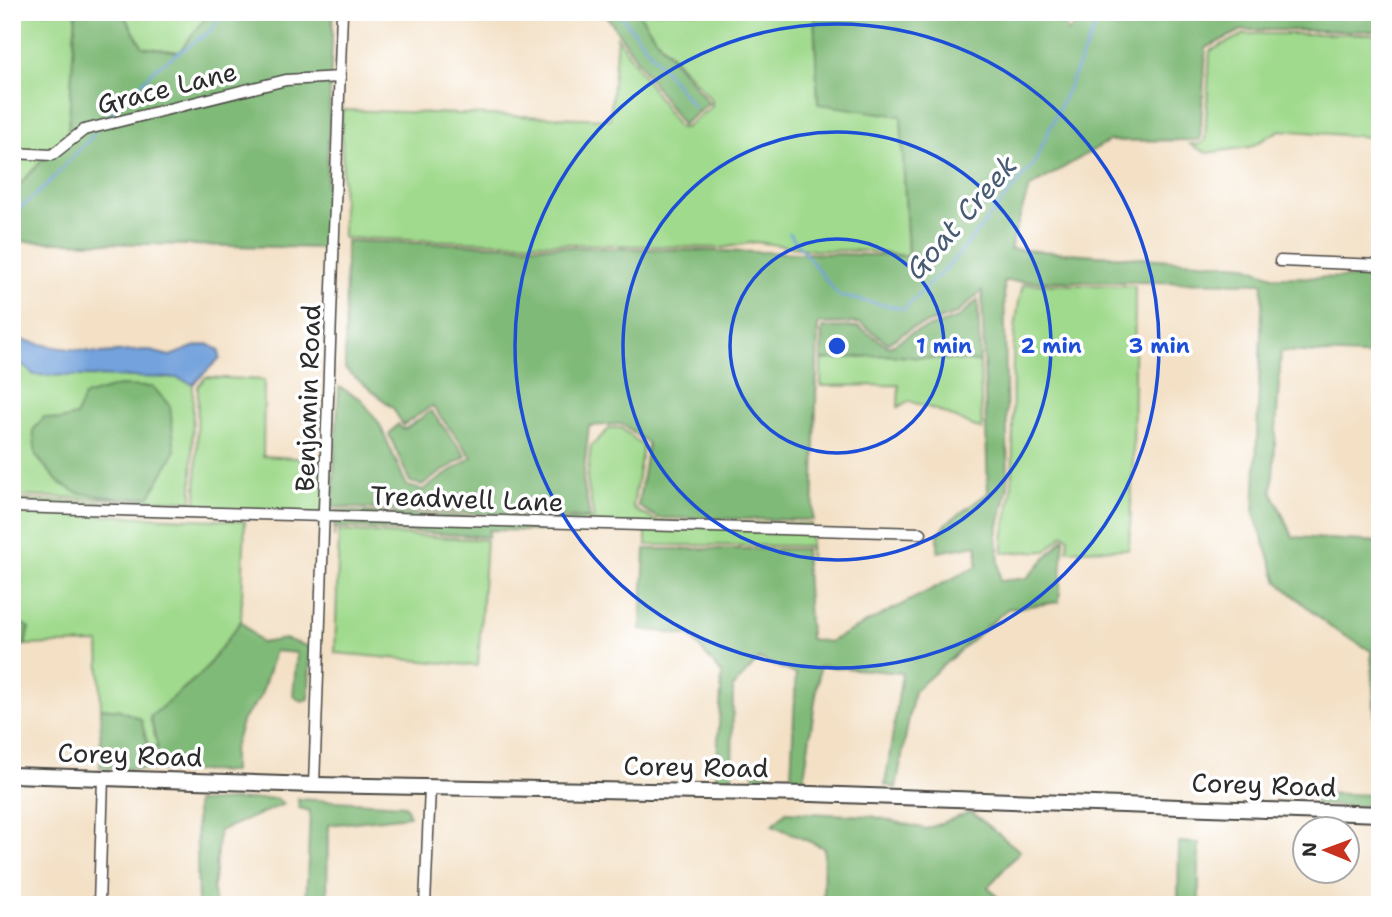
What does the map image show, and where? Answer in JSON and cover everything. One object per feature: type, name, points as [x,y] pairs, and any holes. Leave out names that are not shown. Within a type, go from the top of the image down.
[{"type":"street","name":"Benjamin Road","points":[[314,785],[342,12]]},
{"type":"street","name":"Grace Lane","points":[[12,153],[52,155],[84,130],[286,80],[340,78]]},
{"type":"street","points":[[1280,261],[1380,265]]},
{"type":"street","name":"Treadwell Lane","points":[[12,506],[921,533]]},
{"type":"street","name":"Corey Road","points":[[12,775],[314,785],[813,794],[1380,814]]},
{"type":"street","points":[[99,905],[103,778]]},
{"type":"street","points":[[425,905],[430,787]]},
{"type":"green space","points":[[12,12],[76,12],[68,132],[12,194]]},
{"type":"green space","points":[[76,12],[122,12],[143,47],[179,52],[210,12],[333,12],[324,248],[12,241],[12,193],[68,132]]},
{"type":"green space","points":[[122,12],[210,12],[180,52],[143,48]]},
{"type":"green space","points":[[604,12],[638,12],[654,36],[709,103],[682,125]]},
{"type":"green space","points":[[638,12],[814,12],[818,103],[901,116],[908,256],[867,251],[814,250],[756,242],[722,248],[343,238],[342,110],[610,119],[617,37],[679,128],[685,128],[712,106],[712,100],[654,36]]},
{"type":"green space","points":[[814,12],[1060,12],[1068,32],[1079,21],[1082,12],[1380,12],[1380,31],[1242,30],[1206,48],[1200,140],[1109,141],[1029,188],[1010,249],[1244,265],[1275,277],[1380,278],[1380,356],[1281,351],[1272,492],[1293,537],[1380,542],[1380,807],[1316,805],[1314,793],[1379,795],[1371,651],[1330,627],[1278,582],[1254,514],[1263,283],[1004,281],[1008,486],[997,535],[1000,581],[1027,578],[1064,538],[1059,602],[1007,609],[914,691],[896,788],[885,785],[902,673],[820,666],[803,785],[755,782],[754,772],[791,777],[796,674],[759,659],[733,687],[732,784],[716,777],[722,674],[690,636],[641,629],[645,549],[805,549],[810,639],[829,642],[977,566],[977,545],[938,552],[938,535],[948,522],[988,493],[982,291],[956,314],[910,329],[888,343],[860,323],[818,324],[813,520],[658,518],[638,506],[648,444],[622,424],[589,426],[583,480],[590,518],[332,507],[339,387],[361,399],[379,423],[407,486],[423,490],[472,457],[432,406],[403,425],[393,408],[345,369],[346,241],[908,256],[901,116],[818,104]]},
{"type":"green space","points":[[1244,34],[1380,34],[1380,138],[1280,130],[1250,147],[1207,153],[1189,144],[1201,144],[1205,140],[1210,51]]},
{"type":"green space","points":[[1023,284],[1135,286],[1129,549],[1067,550],[1068,537],[1064,534],[1046,551],[1003,553],[1003,535],[1012,484],[1013,358]]},
{"type":"green space","points":[[978,300],[980,362],[884,355],[821,360],[822,328],[859,327],[889,347],[912,333],[958,318]]},
{"type":"green space","points":[[884,355],[980,362],[982,430],[909,401],[898,407],[899,385],[821,386],[821,360]]},
{"type":"green space","points":[[12,361],[177,378],[193,384],[192,501],[12,496]]},
{"type":"green space","points":[[206,377],[264,380],[263,456],[330,460],[329,509],[334,511],[334,515],[12,507],[12,500],[194,504],[198,386]]},
{"type":"green space","points":[[118,386],[153,387],[170,406],[175,451],[150,496],[125,499],[78,493],[59,483],[36,456],[33,430],[44,417],[60,420],[76,416],[84,396]]},
{"type":"green space","points":[[431,411],[466,456],[422,485],[410,482],[389,434],[398,424],[405,429]]},
{"type":"green space","points":[[610,428],[621,428],[643,446],[633,506],[635,510],[658,522],[811,524],[810,559],[809,548],[805,546],[646,545],[646,529],[551,531],[553,520],[594,519],[587,480],[591,446]]},
{"type":"green space","points":[[336,511],[553,520],[551,531],[489,530],[488,537],[339,527],[334,529]]},
{"type":"green space","points":[[12,512],[245,521],[241,621],[203,672],[163,706],[158,749],[148,746],[120,710],[101,708],[99,643],[25,645],[29,628],[17,621],[12,606]]},
{"type":"green space","points":[[339,531],[486,540],[478,666],[335,653]]},
{"type":"green space","points":[[12,606],[18,621],[29,628],[25,645],[12,647]]},
{"type":"green space","points":[[241,621],[261,643],[285,639],[310,647],[309,699],[301,701],[293,696],[297,653],[275,651],[260,698],[243,719],[233,751],[233,772],[100,768],[101,708],[120,710],[141,719],[148,746],[158,748],[150,717],[203,672]]},
{"type":"green space","points":[[276,798],[284,804],[219,831],[213,891],[215,905],[198,905],[196,802]]},
{"type":"green space","points":[[298,799],[405,805],[410,816],[328,825],[327,905],[306,905],[310,811],[299,808]]},
{"type":"green space","points":[[786,812],[871,816],[926,829],[971,812],[1020,851],[988,887],[1005,905],[823,905],[824,848],[772,825]]},
{"type":"green space","points":[[1179,842],[1199,843],[1199,905],[1178,905]]},
{"type":"water","points":[[12,338],[100,353],[146,350],[170,356],[208,344],[219,350],[220,358],[193,384],[177,378],[34,375],[18,361],[12,361]]},
{"type":"waterway","name":"Goat Creek","points":[[108,117],[156,68],[209,32],[226,12]]},
{"type":"waterway","name":"Goat Creek","points":[[618,12],[694,107]]},
{"type":"waterway","name":"Goat Creek","points":[[789,233],[839,296],[904,309],[953,261],[1035,162],[1102,12]]},
{"type":"waterway","name":"Goat Creek","points":[[12,215],[45,187],[94,134]]}]
